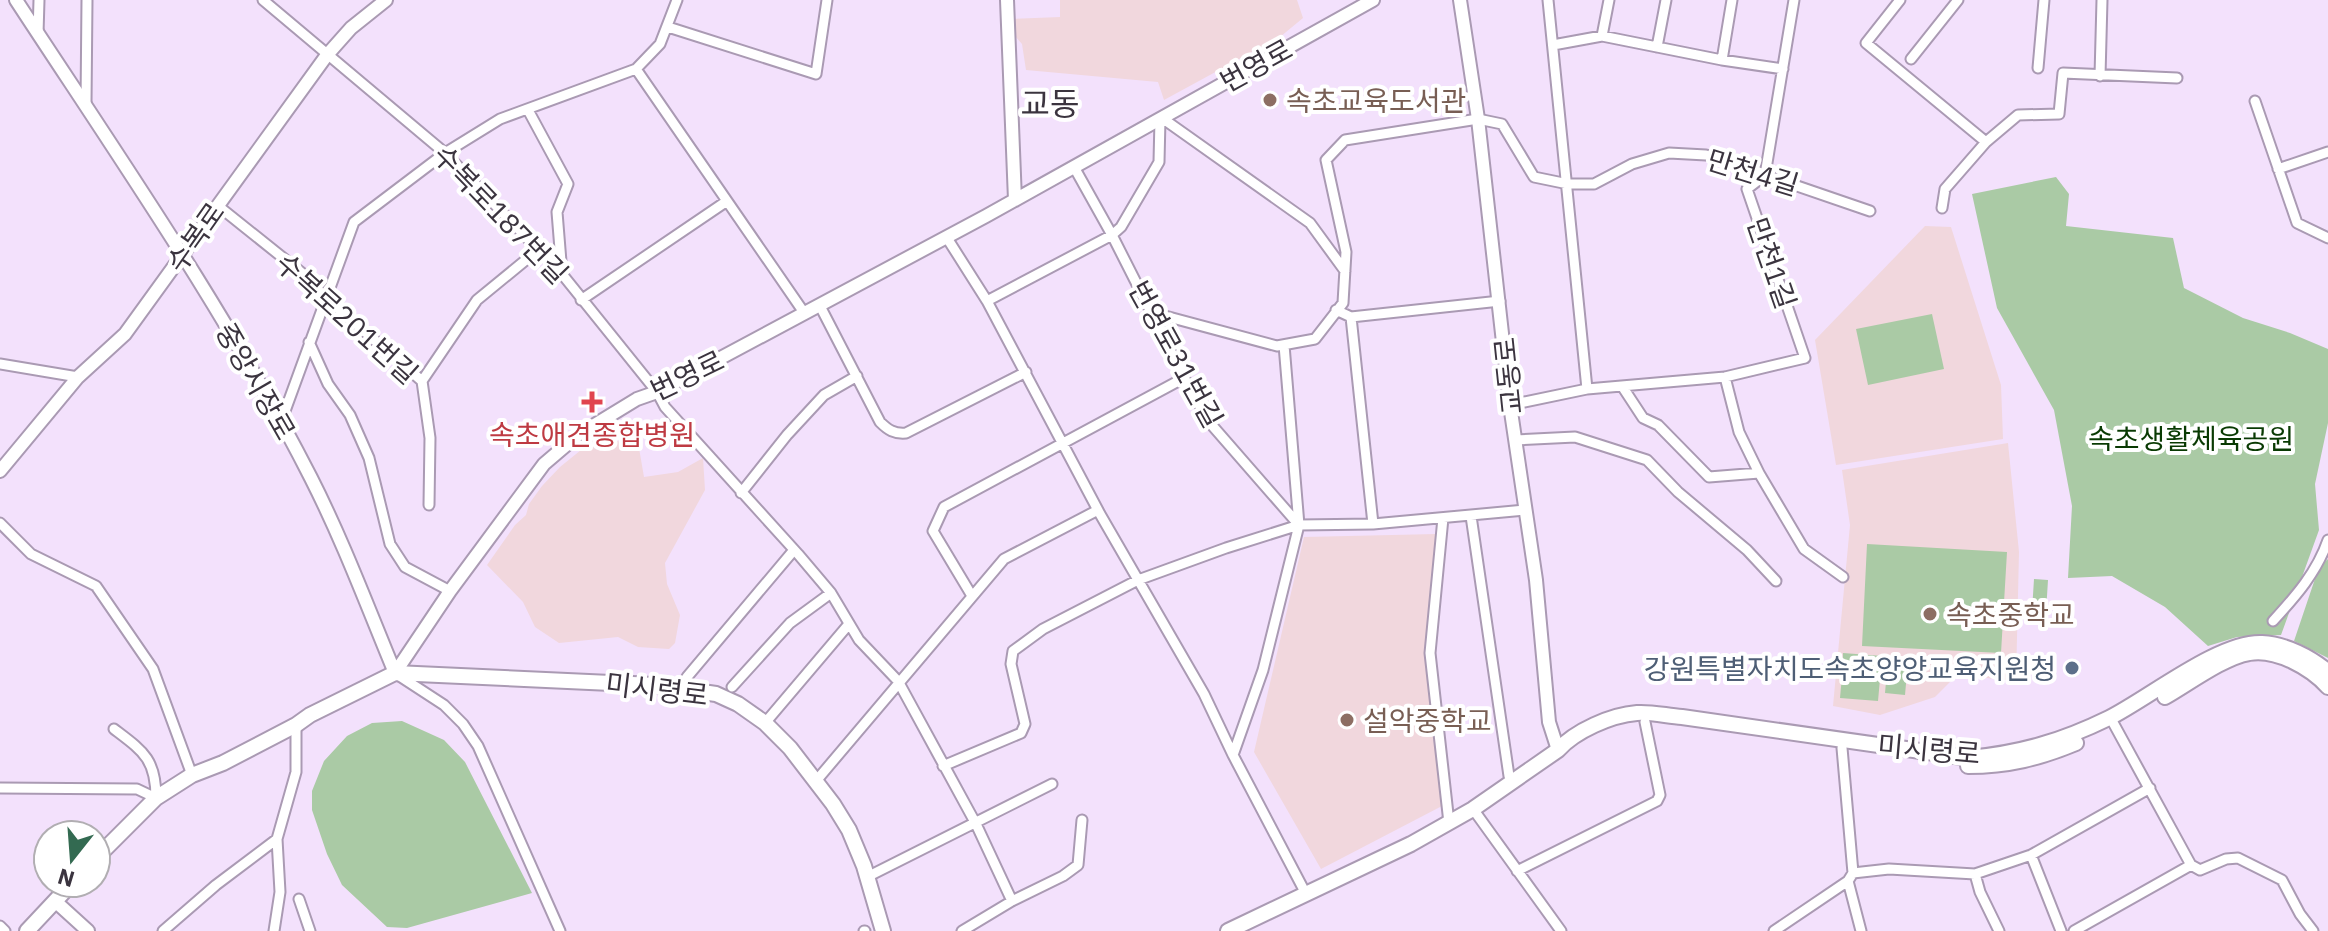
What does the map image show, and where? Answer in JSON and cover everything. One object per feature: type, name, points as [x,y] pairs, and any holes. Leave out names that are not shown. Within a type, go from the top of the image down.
[{"type":"main road","name":"미시령로","points":[[1228,931],[1411,844],[1473,809],[1578,733],[1627,715],[1639,713],[1966,766],[2005,765],[2040,758],[2091,737],[2208,660],[2241,646],[2262,643],[2280,647],[2300,653],[2328,672]]},
{"type":"main road","name":"미시령로","points":[[2113,720],[2249,653],[2267,654],[2304,667],[2328,687]]},
{"type":"main road","name":"미시령로","points":[[395,673],[692,689],[716,694],[738,704],[765,723],[790,748],[849,830],[883,931]]},
{"type":"main road","name":"번영로","points":[[112,842],[156,798],[192,775],[223,763],[395,673]]},
{"type":"main road","name":"미시령로","points":[[1558,750],[1609,727],[1645,722],[1842,745]]},
{"type":"main road","points":[[27,931],[55,901]]},
{"type":"street","name":"중앙시장로","points":[[16,0],[181,255],[281,422],[322,500],[395,673]]},
{"type":"street","points":[[38,34],[39,0]]},
{"type":"street","points":[[86,107],[87,0]]},
{"type":"street","name":"수복로187번길","points":[[263,0],[445,153],[562,274],[657,392],[665,407],[831,593],[859,640],[898,681],[976,824],[1012,901]]},
{"type":"street","name":"수복로","points":[[0,471],[78,377],[125,334],[327,55],[351,28],[386,0]]},
{"type":"street","points":[[281,422],[354,222],[445,153],[500,119],[636,69],[660,44],[677,0]]},
{"type":"street","points":[[668,27],[816,74],[827,0]]},
{"type":"street","points":[[1007,0],[1015,200]]},
{"type":"street","name":"번영로","points":[[395,673],[450,591],[544,464],[578,435],[637,399],[657,392],[947,238],[1373,0]]},
{"type":"street","name":"교동로","points":[[1460,0],[1478,119],[1510,405],[1537,589],[1549,722],[1558,750]]},
{"type":"street","points":[[1548,0],[1587,389]]},
{"type":"street","points":[[1602,36],[1609,0]]},
{"type":"street","points":[[1657,47],[1666,0]]},
{"type":"street","points":[[1722,60],[1732,0]]},
{"type":"street","name":"만천1길","points":[[1510,405],[1587,389],[1725,377],[1805,358],[1747,189],[1765,175],[1794,0]]},
{"type":"street","points":[[1900,0],[1866,43],[1986,142]]},
{"type":"street","points":[[1911,59],[1958,0]]},
{"type":"street","points":[[2038,68],[2044,0]]},
{"type":"street","points":[[2100,76],[2102,0]]},
{"type":"street","points":[[1553,45],[1602,36],[1783,69]]},
{"type":"street","points":[[636,69],[805,314]]},
{"type":"street","points":[[1942,208],[1945,189],[1986,142],[2018,115],[2059,114],[2063,73],[2177,78]]},
{"type":"street","points":[[2255,101],[2297,223],[2328,238]]},
{"type":"street","points":[[528,110],[568,184],[557,212],[562,274]]},
{"type":"street","points":[[987,301],[1112,235],[1121,227],[1159,162],[1161,118]]},
{"type":"street","points":[[1161,118],[1310,223],[1345,271]]},
{"type":"street","points":[[1150,312],[1277,346],[1315,339],[1340,306],[1345,271],[1346,252],[1326,160],[1345,140],[1478,119]]},
{"type":"street","name":"만천4길","points":[[1478,119],[1502,124],[1534,177],[1568,184],[1594,184],[1632,164],[1669,153],[1706,155],[1744,165],[1870,211]]},
{"type":"street","points":[[2278,169],[2328,152]]},
{"type":"street","name":"번영로31번길","points":[[1074,167],[1210,423],[1299,525]]},
{"type":"street","points":[[581,300],[727,201]]},
{"type":"street","name":"수복로201번길","points":[[217,205],[302,273],[327,299],[422,381],[430,438],[429,505]]},
{"type":"street","points":[[947,238],[987,301],[1098,510],[1204,694],[1305,892]]},
{"type":"street","points":[[422,381],[477,300],[538,250]]},
{"type":"street","points":[[1351,317],[1500,301]]},
{"type":"street","points":[[820,306],[880,422],[898,434],[906,433],[1026,372]]},
{"type":"street","points":[[1340,306],[1351,317],[1373,524]]},
{"type":"street","points":[[309,342],[328,384],[350,415],[369,458],[390,544],[405,567],[450,591]]},
{"type":"street","points":[[1233,755],[1263,670],[1299,525],[1284,345]]},
{"type":"street","points":[[0,364],[78,377]]},
{"type":"street","points":[[741,493],[824,395],[857,376]]},
{"type":"street","points":[[1725,377],[1739,432],[1759,473],[1804,549],[1843,577]]},
{"type":"street","points":[[972,596],[933,531],[944,507],[1184,378]]},
{"type":"street","points":[[1622,386],[1643,418],[1658,425],[1709,477],[1759,473]]},
{"type":"street","points":[[1515,440],[1575,437],[1647,460],[1678,492],[1747,550],[1776,581]]},
{"type":"street","points":[[816,781],[1004,559],[1098,510]]},
{"type":"street","points":[[943,766],[1021,733],[1025,724],[1011,664],[1013,651],[1043,629],[1138,580],[1299,525],[1373,524],[1525,510]]},
{"type":"street","points":[[1471,516],[1509,776]]},
{"type":"street","points":[[1443,518],[1430,653],[1449,823]]},
{"type":"street","points":[[0,523],[31,554],[96,586],[153,669],[192,775]]},
{"type":"street","points":[[2273,621],[2302,590],[2324,553],[2328,540]]},
{"type":"street","points":[[687,677],[794,550]]},
{"type":"street","points":[[732,687],[790,623],[831,593]]},
{"type":"street","points":[[765,723],[849,624]]},
{"type":"street","points":[[395,673],[444,705],[463,724],[478,746],[560,931]]},
{"type":"street","points":[[2113,720],[2191,865],[2200,870],[2226,859],[2238,858],[2282,880],[2313,931]]},
{"type":"street","points":[[1517,871],[1657,801],[1660,795],[1645,722]]},
{"type":"street","points":[[274,931],[280,892],[277,839],[296,772],[296,725]]},
{"type":"street","points":[[0,788],[137,789],[156,798],[156,774],[140,749],[114,729]]},
{"type":"street","points":[[1842,745],[1850,877],[1861,931]]},
{"type":"street","points":[[867,877],[1052,784]]},
{"type":"street","points":[[1774,931],[1850,877],[1889,869],[1975,874],[2031,855],[2150,788]]},
{"type":"street","points":[[1473,809],[1561,931]]},
{"type":"street","points":[[962,931],[1078,865],[1082,820]]},
{"type":"street","points":[[163,931],[216,885],[277,839]]},
{"type":"street","points":[[2031,855],[2061,931]]},
{"type":"street","points":[[2074,931],[2191,865]]},
{"type":"street","points":[[1975,874],[1999,931]]},
{"type":"street","points":[[299,899],[310,931]]},
{"type":"street","points":[[55,901],[88,931]]},
{"type":"street","points":[[0,926],[5,931]]},
{"type":"shaded area","points":[[1060,0],[1297,0],[1303,18],[1280,37],[1164,100],[1158,82],[1026,70],[1022,44],[1013,34],[1013,19],[1060,17]]},
{"type":"shaded area","points":[[1925,226],[1951,227],[2001,385],[2003,439],[1836,465],[1815,340]]},
{"type":"shaded area","points":[[597,437],[639,448],[644,477],[678,472],[703,458],[705,490],[665,563],[667,584],[680,615],[675,643],[669,649],[638,647],[618,637],[559,643],[535,627],[523,602],[487,565],[515,525],[526,515],[529,504],[542,486]]},
{"type":"shaded area","name":"속초중학교","points":[[2008,443],[2019,552],[2016,681],[1957,675],[1935,697],[1880,715],[1833,706],[1850,525],[1842,470]]},
{"type":"shaded area","name":"설악중학교","points":[[1436,534],[1427,660],[1442,806],[1321,869],[1254,752],[1304,537]]},
{"type":"green space","name":"속초생활체육공원","points":[[2056,177],[2069,194],[2066,226],[2173,238],[2184,288],[2243,318],[2328,349],[2328,423],[2315,484],[2319,530],[2281,635],[2237,637],[2208,646],[2165,607],[2112,576],[2068,578],[2072,506],[2054,410],[1997,308],[1972,194]]},
{"type":"green space","points":[[1932,314],[1944,369],[1868,385],[1856,329]]},
{"type":"green space","points":[[1867,544],[2007,552],[2001,653],[1862,646]]},
{"type":"green space","points":[[2328,559],[2328,658],[2294,641],[2319,567]]},
{"type":"green space","points":[[2034,579],[2048,580],[2046,612],[2032,611]]},
{"type":"green space","points":[[1843,653],[1882,656],[1880,677],[1842,674]]},
{"type":"green space","points":[[1888,659],[1908,661],[1905,695],[1885,693]]},
{"type":"green space","points":[[1842,676],[1880,679],[1878,701],[1840,698]]},
{"type":"green space","points":[[402,721],[444,740],[465,762],[532,893],[407,928],[387,927],[342,885],[327,854],[312,810],[312,791],[324,761],[347,736],[372,723]]},
{"type":"place","name":"속초교육도서관","points":[[1270,100]]},
{"type":"place","name":"속초애견종합병원","points":[[592,402]]},
{"type":"place","name":"속초중학교","points":[[1930,614]]},
{"type":"place","name":"강원특별자치도속초양양교육지원청","points":[[2072,668]]},
{"type":"place","name":"설악중학교","points":[[1347,720]]},
{"type":"district","name":"교동","points":[[1050,103]]}]
